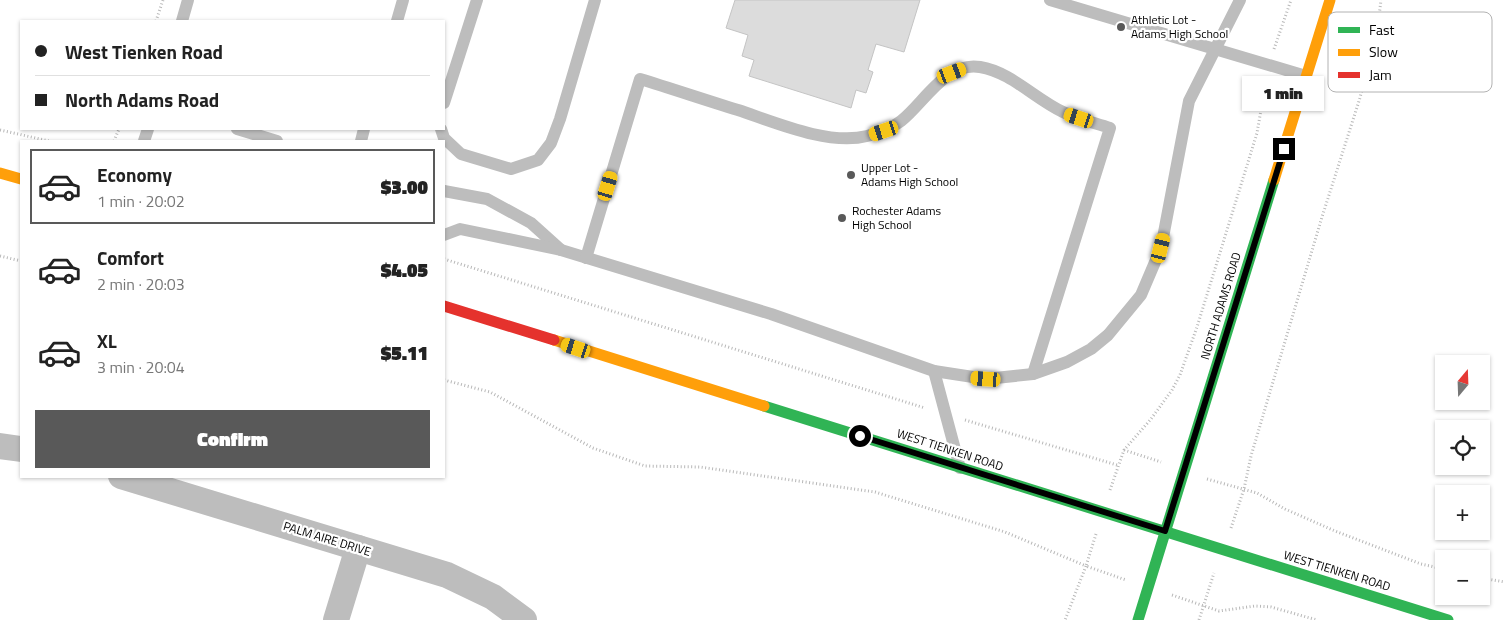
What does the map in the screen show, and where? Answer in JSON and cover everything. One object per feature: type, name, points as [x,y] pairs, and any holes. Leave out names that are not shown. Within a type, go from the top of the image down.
[{"type":"street","name":"NORTH ADAMS ROAD","points":[[1138,620],[1330,0]]},
{"type":"street","points":[[0,173],[20,179]]},
{"type":"street","name":"WEST TIENKEN ROAD","points":[[445,306],[1448,620]]},
{"type":"street","points":[[0,446],[20,449]]},
{"type":"street","name":"PALM AIRE DRIVE","points":[[128,478],[447,575],[493,597],[524,620]]},
{"type":"street","points":[[336,620],[358,548]]},
{"type":"lane","points":[[182,20],[188,0]]},
{"type":"lane","points":[[397,20],[403,0]]},
{"type":"lane","points":[[445,101],[477,0]]},
{"type":"lane","points":[[441,130],[444,138],[461,154],[511,169],[538,160],[551,143],[557,127],[595,0]]},
{"type":"lane","points":[[1050,0],[1306,76]]},
{"type":"lane","points":[[445,235],[460,229],[561,250],[770,314],[934,371],[966,378],[986,379],[1033,374],[1067,362],[1091,349],[1108,335],[1141,295],[1152,273],[1165,233],[1182,129],[1189,101],[1217,50],[1240,0]]},
{"type":"lane","points":[[586,258],[640,79],[808,132],[826,137],[844,138],[865,137],[900,122],[952,73],[965,68],[979,66],[1013,81],[1064,113],[1110,128],[1033,374]]},
{"type":"lane","points":[[240,130],[274,140]]},
{"type":"lane","points":[[445,191],[487,199],[531,223],[561,250]]},
{"type":"lane","points":[[934,371],[960,468]]},
{"type":"path","points":[[156,20],[163,0]]},
{"type":"path","points":[[1274,48],[1291,0]]},
{"type":"path","points":[[1113,479],[1124,450],[1151,419],[1172,390],[1184,364],[1256,133],[1262,80]]},
{"type":"path","points":[[1236,511],[1244,489],[1260,423],[1361,92]]},
{"type":"path","points":[[0,130],[45,140]]},
{"type":"path","points":[[0,256],[20,261]]},
{"type":"path","points":[[445,259],[1117,465]]},
{"type":"path","points":[[445,380],[490,392],[593,448],[645,466],[700,468],[876,492],[1005,532],[1086,566]]},
{"type":"path","points":[[1244,489],[1335,531],[1421,564],[1435,567]]},
{"type":"path","points":[[1065,620],[1086,566],[1093,542]]},
{"type":"path","points":[[1490,580],[1505,582]]},
{"type":"path","points":[[1199,620],[1211,584]]},
{"type":"path","points":[[1204,606],[1219,611],[1255,606],[1271,607],[1317,620]]},
{"type":"building","points":[[735,0],[920,0],[904,52],[876,44],[868,70],[873,72],[866,93],[856,90],[851,108],[749,76],[754,60],[742,56],[748,35],[726,28]]},
{"type":"traffic: fast","points":[[1138,620],[1274,180]]},
{"type":"traffic: fast","points":[[764,406],[1448,620]]},
{"type":"traffic: slow","points":[[1274,180],[1330,0]]},
{"type":"traffic: slow","points":[[0,173],[20,179]]},
{"type":"traffic: slow","points":[[554,340],[764,406]]},
{"type":"traffic: jam","points":[[445,306],[554,340]]},
{"type":"place","name":"Athletic Lot - Adams High School","points":[[1121,27]]},
{"type":"place","name":"Upper Lot - Adams High School","points":[[851,175]]},
{"type":"place","name":"Rochester Adams High School","points":[[842,218]]},
{"type":"route","points":[[860,436],[1165,531],[1284,149]]}]
